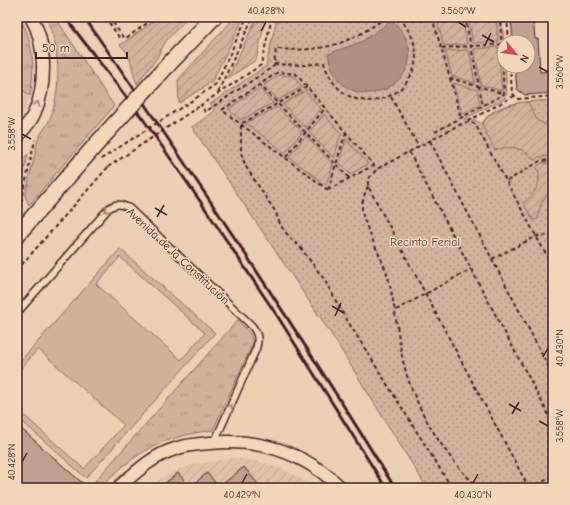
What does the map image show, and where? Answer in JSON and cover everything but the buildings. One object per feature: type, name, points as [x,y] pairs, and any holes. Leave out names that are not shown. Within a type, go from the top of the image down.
[{"type":"street","points":[[17,137],[34,115],[41,91],[43,72],[40,42],[31,17]]},
{"type":"street","points":[[17,234],[167,66],[214,17]]},
{"type":"street","points":[[118,488],[147,462],[174,449],[214,442],[245,442],[277,448],[315,466],[341,488]]},
{"type":"lane","name":"Avenida de la Constitución","points":[[17,313],[109,208],[115,204],[130,208],[258,333],[259,341],[256,349],[214,442]]},
{"type":"path","points":[[105,17],[118,38],[122,35]]},
{"type":"path","points":[[109,17],[122,35],[126,38],[156,17]]},
{"type":"path","points":[[101,159],[216,84],[247,17]]},
{"type":"path","points":[[217,94],[253,17]]},
{"type":"path","points":[[17,270],[108,167],[261,65],[272,17]]},
{"type":"path","points":[[201,105],[205,112],[262,75],[274,66],[276,49],[302,51],[330,46],[368,30],[386,17]]},
{"type":"path","points":[[274,64],[303,65],[324,63],[328,74],[335,85],[344,93],[355,99],[366,101],[390,97],[401,89],[409,80],[415,68],[415,42],[410,31],[402,21],[405,17]]},
{"type":"path","points":[[432,17],[461,118]]},
{"type":"path","points":[[434,22],[445,17]]},
{"type":"path","points":[[465,17],[483,106]]},
{"type":"path","points":[[500,17],[502,34]]},
{"type":"path","points":[[507,17],[508,34]]},
{"type":"path","points":[[442,48],[496,44]]},
{"type":"path","points":[[328,190],[222,110],[278,72],[296,74],[377,169]]},
{"type":"path","points":[[504,74],[504,94]]},
{"type":"path","points":[[511,74],[514,96]]},
{"type":"path","points":[[450,78],[504,94]]},
{"type":"path","points":[[259,84],[350,179]]},
{"type":"path","points":[[241,124],[307,87]]},
{"type":"path","points":[[434,132],[504,94]]},
{"type":"path","points":[[514,96],[518,99],[553,96]]},
{"type":"path","points":[[479,488],[437,437],[421,409],[408,379],[396,310],[382,259],[362,210],[363,198],[368,186],[368,179],[377,169],[514,96]]},
{"type":"path","points":[[390,97],[419,147]]},
{"type":"path","points":[[286,157],[325,108]]},
{"type":"path","points":[[467,122],[475,124],[483,135],[553,267]]},
{"type":"path","points":[[241,124],[241,153],[246,167],[275,212],[281,226],[290,238],[300,247],[333,292],[342,312],[452,488]]},
{"type":"path","points":[[328,190],[346,132]]},
{"type":"path","points":[[21,216],[21,203],[35,140]]},
{"type":"path","points":[[430,141],[553,375]]},
{"type":"path","points":[[409,152],[553,423]]},
{"type":"path","points":[[507,181],[540,161],[553,160]]},
{"type":"path","points":[[328,190],[374,165]]},
{"type":"path","points":[[368,186],[530,488],[553,476]]},
{"type":"path","points":[[492,259],[537,236],[553,235]]},
{"type":"path","points":[[396,310],[471,269]]},
{"type":"shaded area","points":[[392,20],[407,41],[409,60],[402,77],[387,88],[370,93],[352,90],[337,78],[328,54],[363,41]]},
{"type":"shaded area","points":[[17,85],[30,96],[24,112],[17,122]]},
{"type":"shaded area","points":[[234,458],[256,461],[283,469],[317,488],[147,488],[167,475],[191,465]]},
{"type":"green space","points":[[17,17],[19,17],[28,36],[32,55],[32,86],[30,96],[17,85]]},
{"type":"green space","points":[[46,17],[55,17],[114,106],[29,205],[25,196],[36,145],[50,119],[54,106],[58,81],[57,55],[51,29]]},
{"type":"green space","points":[[160,17],[188,17],[166,41],[156,59],[137,84],[130,58],[120,45]]},
{"type":"green space","points":[[235,17],[244,17],[212,82],[179,103],[178,80]]},
{"type":"green space","points":[[257,17],[266,17],[256,60],[228,78]]},
{"type":"green space","name":"Recinto Ferial","points":[[277,17],[502,17],[503,34],[496,34],[496,74],[506,74],[507,94],[504,99],[464,119],[475,120],[482,124],[495,110],[504,106],[524,102],[553,100],[553,488],[427,488],[330,332],[192,127],[215,111],[210,104],[266,66]]},
{"type":"green space","points":[[452,17],[462,17],[467,44],[444,46],[438,24]]},
{"type":"green space","points":[[468,17],[496,17],[497,34],[496,34],[496,41],[473,43]]},
{"type":"green space","points":[[496,47],[496,74],[500,74],[502,91],[481,85],[474,49]]},
{"type":"green space","points":[[469,50],[475,83],[452,76],[445,51]]},
{"type":"green space","points":[[279,75],[293,76],[302,87],[278,100],[264,85]]},
{"type":"green space","points":[[453,83],[477,90],[480,105],[462,114]]},
{"type":"green space","points":[[259,88],[273,103],[241,120],[228,109]]},
{"type":"green space","points":[[305,91],[321,109],[306,128],[283,104]]},
{"type":"green space","points":[[528,102],[537,120],[553,129],[553,156],[539,157],[534,160],[526,152],[516,148],[501,148],[495,150],[482,125],[490,115],[502,108],[509,105]]},
{"type":"green space","points":[[277,107],[302,132],[285,153],[246,123]]},
{"type":"green space","points":[[324,114],[341,134],[334,158],[309,132]]},
{"type":"green space","points":[[306,136],[333,164],[326,185],[289,157]]},
{"type":"green space","points":[[346,139],[368,164],[350,174],[339,162]]},
{"type":"green space","points":[[28,154],[17,202],[17,166]]},
{"type":"green space","points":[[542,163],[553,163],[553,191],[546,196],[542,202],[538,219],[533,220],[523,203],[531,196],[537,187],[539,172],[537,167]]},
{"type":"green space","points":[[120,249],[215,333],[86,478],[17,417],[17,409],[84,469],[124,425],[38,349],[17,373],[17,365]],"holes":[[[120,257],[205,333],[181,360],[96,284]]]},
{"type":"green space","points":[[238,320],[250,334],[253,343],[213,430],[179,437],[151,448],[126,464],[100,488],[89,488]]},
{"type":"railway","points":[[65,17],[143,119],[200,201],[278,317],[386,488]]},
{"type":"railway","points":[[84,17],[243,250],[395,488]]}]
